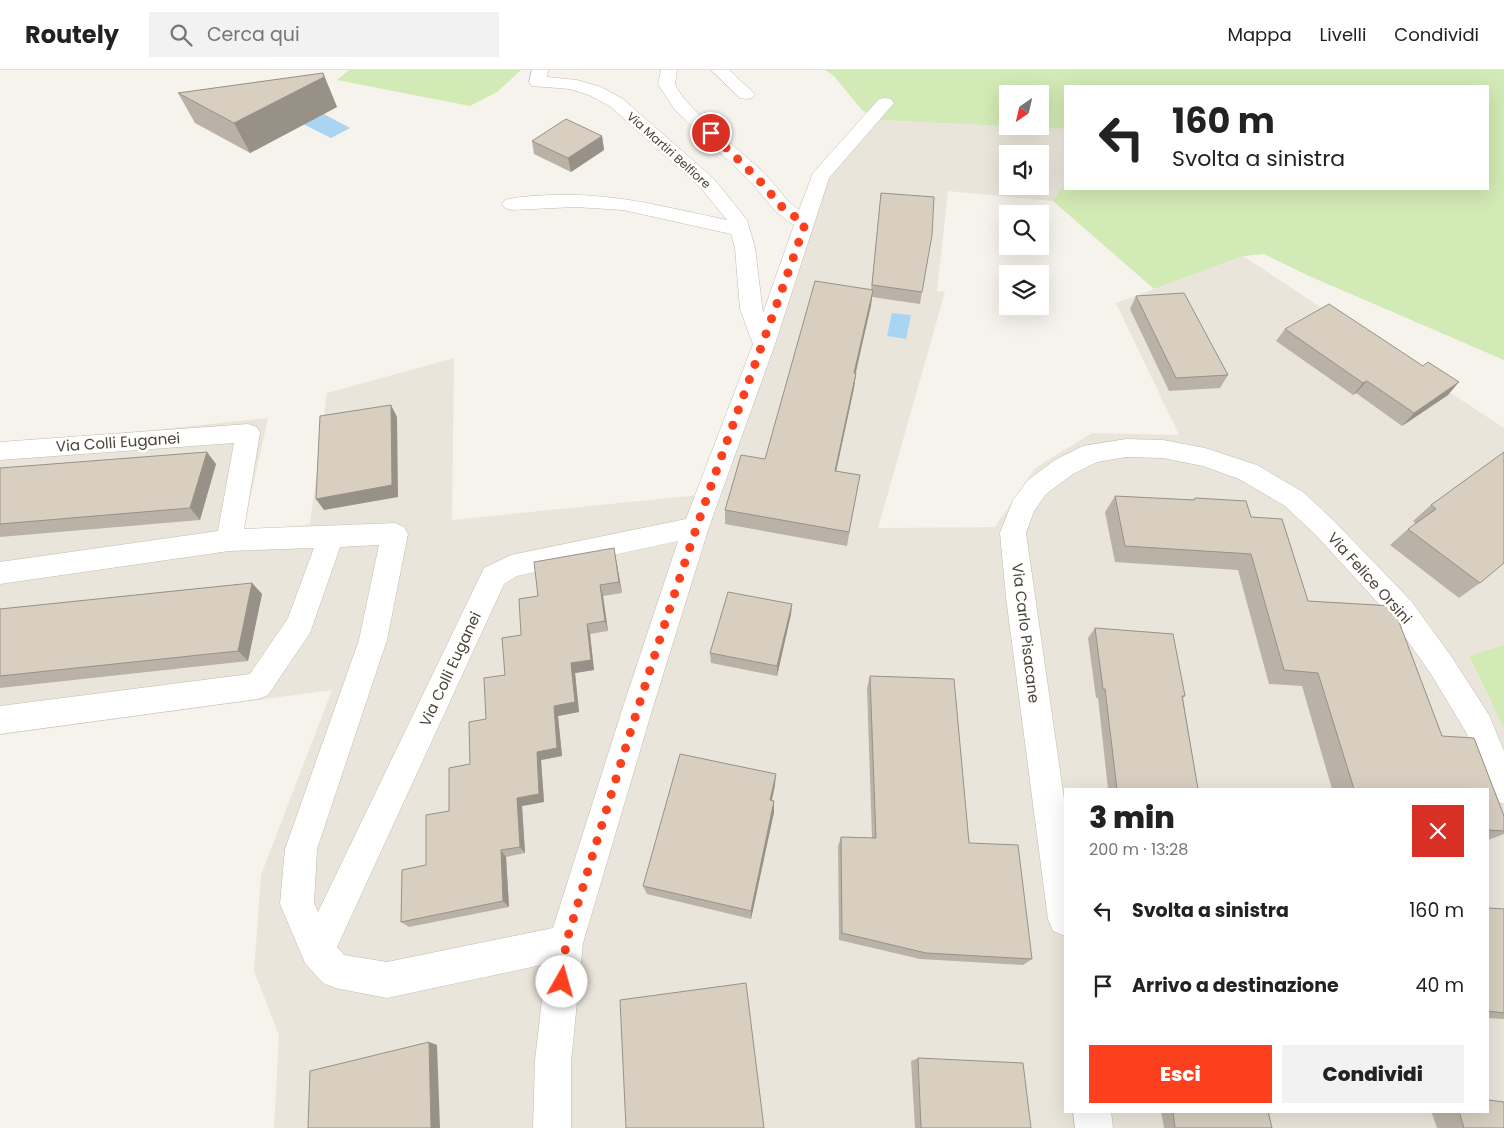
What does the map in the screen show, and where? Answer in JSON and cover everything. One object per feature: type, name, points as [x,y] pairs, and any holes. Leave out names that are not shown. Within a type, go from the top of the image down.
[{"type":"street","name":"Via Martiri Belfiore","points":[[540,70],[538,82],[571,84],[595,92],[617,103],[707,183],[737,220],[744,248],[750,309],[764,344]]},
{"type":"street","points":[[669,70],[666,80],[669,90],[680,105],[759,180],[783,208],[805,224]]},
{"type":"street","points":[[719,70],[746,94]]},
{"type":"street","points":[[552,1128],[553,1061],[566,943],[638,707],[696,527],[764,344],[820,177],[885,104]]},
{"type":"street","points":[[512,204],[553,200],[638,206],[714,225],[739,229]]},
{"type":"street","name":"Via Colli Euganei","points":[[0,451],[248,433],[229,540]]},
{"type":"street","name":"Via Carlo Pisacane","points":[[1064,912],[1013,533],[1022,507],[1037,487],[1064,467],[1092,453],[1126,448],[1163,449]]},
{"type":"street","name":"Via Felice Orsini","points":[[1163,449],[1205,458],[1248,472],[1294,499],[1324,527],[1401,609],[1441,665],[1478,725],[1504,789]]},
{"type":"street","name":"Via Colli Euganei","points":[[317,951],[494,576],[511,566],[696,527]]},
{"type":"street","points":[[0,573],[229,540],[396,534],[373,640],[301,850],[297,904],[317,951],[335,970],[387,980],[566,943]]},
{"type":"street","points":[[0,720],[258,686],[300,624],[331,536]]},
{"type":"street","points":[[1092,1113],[1094,1128]]},
{"type":"shaded area","points":[[879,120],[999,126],[999,135],[1049,135],[1049,128],[1064,129],[1064,184],[1053,201],[948,191],[937,291],[945,292],[878,528],[995,527],[1035,468],[1092,433],[1179,435],[1116,303],[1243,256],[1504,428],[1504,645],[1469,657],[1504,729],[1504,1128],[274,1128],[279,1035],[254,971],[261,875],[332,690],[0,735],[0,446],[268,418],[242,535],[310,524],[327,393],[454,358],[452,520],[699,495],[824,181]]},
{"type":"green space","points":[[349,70],[521,70],[497,92],[470,106],[337,80]]},
{"type":"green space","points":[[825,70],[1504,70],[1504,360],[1309,276],[1264,254],[1243,256],[1154,289],[1053,201],[1064,184],[1064,190],[1489,190],[1489,85],[1064,85],[1064,129],[1049,128],[1049,85],[999,85],[999,126],[879,120],[862,110],[834,76]]},
{"type":"green space","points":[[1504,645],[1504,729],[1469,656]]},
{"type":"water","points":[[318,111],[350,128],[331,138],[299,122]]},
{"type":"water","points":[[892,313],[911,315],[906,339],[887,336]]},
{"type":"building","points":[[323,73],[324,77],[234,123],[178,93]]},
{"type":"building","points":[[566,119],[602,136],[568,158],[532,141]]},
{"type":"building","points":[[881,193],[934,197],[932,235],[922,292],[872,285]]},
{"type":"building","points":[[815,281],[873,290],[854,373],[856,373],[835,471],[860,475],[849,532],[725,510],[741,455],[765,459]]},
{"type":"building","points":[[1184,293],[1228,375],[1176,378],[1136,296]]},
{"type":"building","points":[[1329,304],[1423,366],[1428,362],[1459,382],[1414,413],[1367,381],[1363,383],[1285,329]]},
{"type":"building","points":[[391,405],[392,485],[316,499],[320,416]]},
{"type":"building","points":[[207,452],[190,508],[0,524],[0,468]]},
{"type":"building","points":[[1504,452],[1504,563],[1480,583],[1408,529],[1436,509],[1431,505]]},
{"type":"building","points":[[1115,496],[1246,501],[1251,517],[1282,519],[1308,601],[1393,606],[1442,736],[1474,738],[1504,816],[1504,831],[1489,830],[1489,788],[1354,788],[1318,673],[1284,670],[1251,554],[1125,546]]},
{"type":"building","points":[[614,548],[619,582],[600,585],[605,621],[587,624],[591,660],[571,663],[575,702],[554,706],[557,748],[537,752],[539,794],[517,798],[520,847],[501,850],[503,901],[401,922],[402,870],[426,865],[426,815],[449,811],[449,768],[470,764],[469,722],[486,719],[484,678],[505,675],[502,638],[521,635],[519,599],[538,596],[534,562]]},
{"type":"building","points":[[252,583],[238,651],[0,676],[0,609]]},
{"type":"building","points":[[728,592],[792,604],[777,666],[710,653]]},
{"type":"building","points":[[1095,628],[1173,634],[1185,696],[1182,696],[1198,788],[1117,788],[1105,689],[1103,689]]},
{"type":"building","points":[[870,676],[954,679],[969,843],[1018,845],[1032,959],[926,953],[842,933],[841,837],[876,838]]},
{"type":"building","points":[[680,754],[776,774],[770,800],[774,801],[751,911],[643,886]]},
{"type":"building","points":[[1489,908],[1504,909],[1504,1013],[1489,1011]]},
{"type":"building","points":[[746,983],[764,1128],[626,1128],[620,1000]]},
{"type":"building","points":[[429,1042],[431,1128],[308,1128],[310,1071]]},
{"type":"building","points":[[918,1058],[1023,1063],[1031,1128],[921,1128]]},
{"type":"building","points":[[1489,1100],[1504,1102],[1504,1128],[1464,1128],[1460,1113],[1489,1113]]},
{"type":"building","points":[[1173,1113],[1268,1113],[1272,1128],[1175,1128]]},
{"type":"route","points":[[562,982],[566,943],[638,707],[696,527],[764,344],[805,224],[783,208],[759,180],[711,133]]}]
